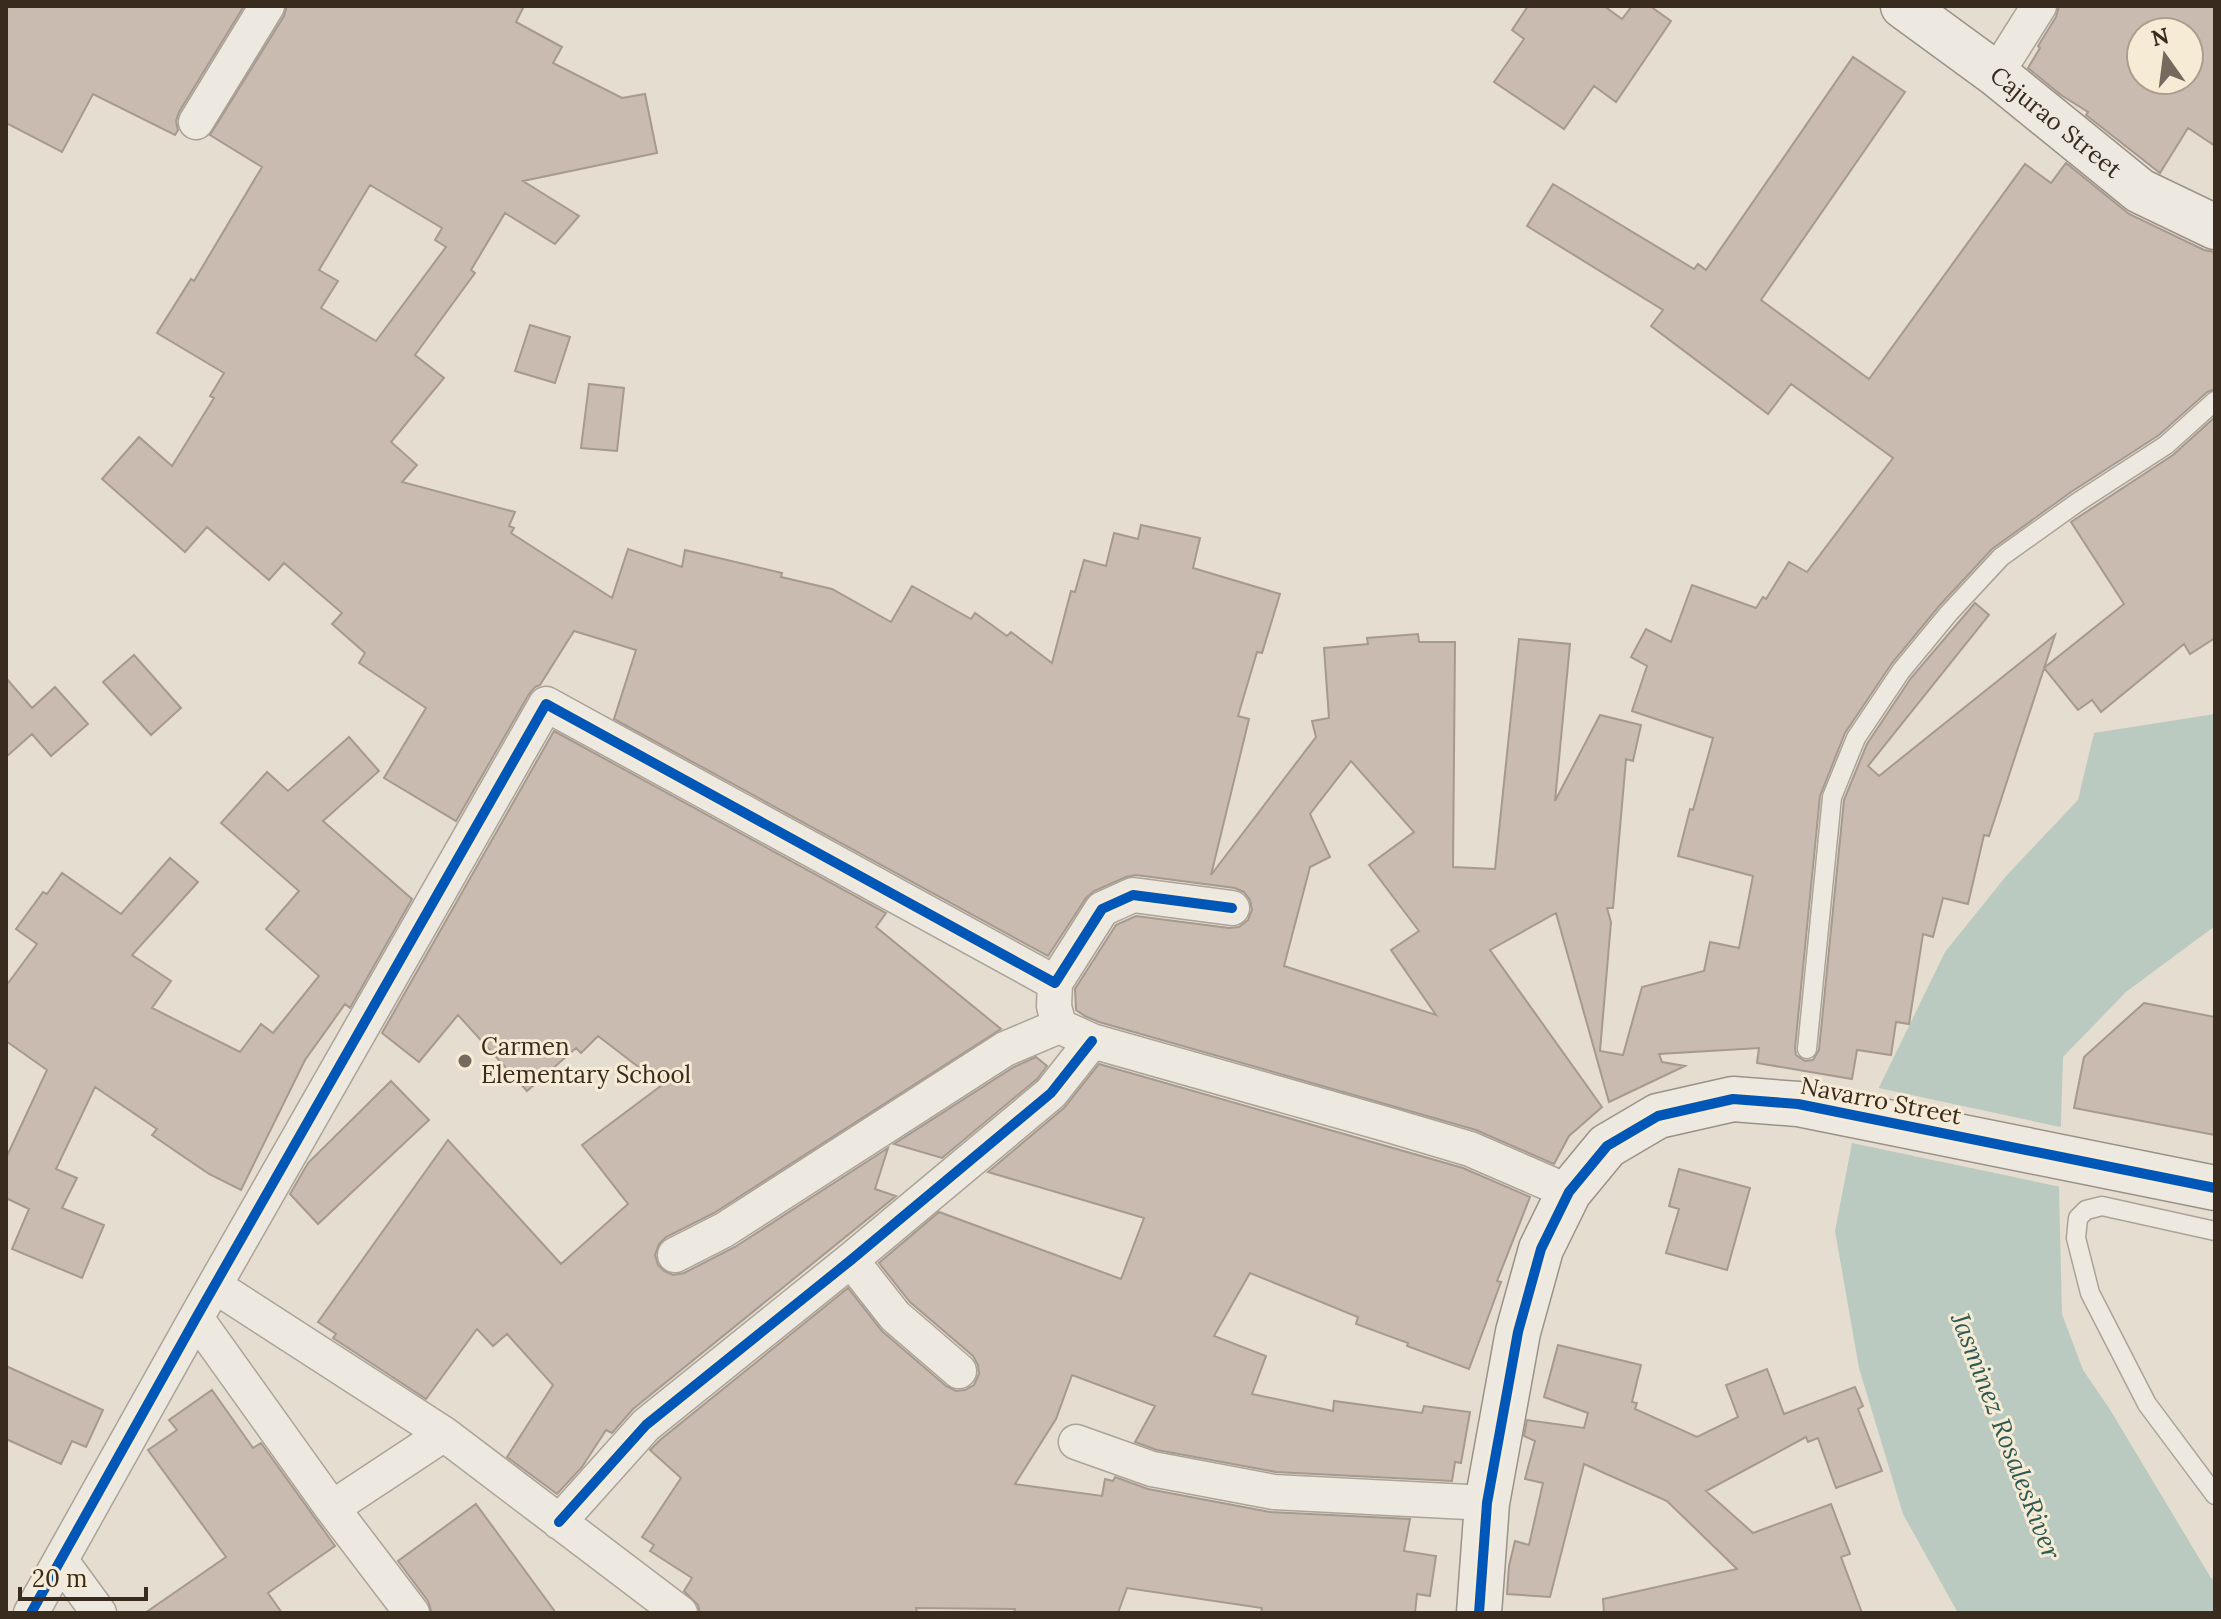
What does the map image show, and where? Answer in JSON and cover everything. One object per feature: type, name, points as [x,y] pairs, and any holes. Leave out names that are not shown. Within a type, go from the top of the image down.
[{"type":"street","points":[[196,122],[267,6]]},
{"type":"street","name":"Cajurao Street","points":[[1903,6],[1996,74],[2140,191],[2215,227]]},
{"type":"street","points":[[1996,74],[2039,6]]},
{"type":"street","points":[[31,1613],[546,704],[1055,983]]},
{"type":"street","points":[[1059,1026],[1054,1006],[1055,983],[1102,909],[1133,895],[1232,908]]},
{"type":"street","points":[[675,1255],[724,1230],[1005,1049],[1059,1026],[1092,1041],[1470,1149],[1569,1192]]},
{"type":"street","points":[[559,1522],[646,1425],[1051,1093],[1092,1041]]},
{"type":"street","name":"Navarro Street","points":[[1479,1613],[1487,1503],[1518,1332],[1541,1249],[1569,1192],[1607,1146],[1658,1116],[1733,1099],[1798,1104],[2215,1188]]},
{"type":"street","points":[[851,1260],[895,1316],[959,1371]]},
{"type":"street","points":[[215,1286],[444,1434],[680,1613]]},
{"type":"street","points":[[196,1318],[332,1508],[412,1613]]},
{"type":"street","points":[[332,1508],[444,1434]]},
{"type":"street","points":[[1076,1442],[1152,1469],[1274,1492],[1487,1503]]},
{"type":"street","points":[[61,1561],[99,1613]]},
{"type":"lane","points":[[1807,1049],[1832,797],[1856,738],[1901,671],[2001,557],[2166,445],[2215,401]]},
{"type":"lane","points":[[2215,1231],[2102,1206],[2086,1210],[2078,1218],[2076,1238],[2090,1293],[2147,1404],[2215,1495]]},
{"type":"water","name":"Jasminez RosalesRiver","points":[[2215,714],[2215,926],[2126,992],[2063,1057],[2059,1189],[2062,1314],[2083,1370],[2215,1580],[2215,1613],[1958,1613],[1903,1514],[1859,1368],[1835,1231],[1852,1143],[1945,952],[2007,875],[2078,800],[2094,733]]},
{"type":"pier","points":[[1874,1087],[2065,1128],[2061,1187],[1852,1143],[1855,1127]]},
{"type":"building","points":[[6,6],[244,6],[179,112],[175,135],[93,94],[62,152],[6,123]]},
{"type":"building","points":[[287,6],[524,6],[516,22],[562,47],[553,63],[622,98],[645,94],[657,153],[523,181],[579,216],[555,244],[505,213],[471,270],[475,273],[415,355],[444,378],[391,442],[417,465],[402,482],[515,512],[509,526],[514,528],[511,533],[612,598],[628,549],[682,567],[685,550],[782,573],[781,577],[832,589],[891,622],[912,586],[971,619],[975,613],[1007,636],[1011,632],[1052,663],[1071,591],[1075,592],[1084,560],[1106,566],[1114,533],[1138,539],[1141,525],[1200,538],[1193,568],[1280,594],[1262,653],[1257,652],[1238,716],[1249,719],[1211,875],[1316,737],[1312,721],[1329,718],[1324,648],[1368,644],[1367,638],[1418,634],[1419,642],[1455,642],[1453,867],[1495,869],[1519,639],[1570,644],[1555,801],[1600,715],[1641,725],[1633,761],[1626,759],[1613,908],[1607,908],[1611,922],[1600,1051],[1623,1055],[1642,987],[1704,971],[1710,942],[1739,948],[1753,876],[1678,856],[1713,738],[1632,711],[1647,666],[1631,657],[1646,629],[1671,642],[1692,585],[1756,608],[1763,597],[1766,599],[1789,562],[1807,572],[1893,458],[1791,384],[1768,414],[1651,326],[1663,310],[1527,226],[1553,184],[1694,269],[1698,264],[1706,270],[1853,57],[1905,92],[1761,300],[1869,379],[2025,164],[2051,183],[2066,163],[2129,214],[2204,250],[2215,252],[2215,389],[2207,392],[2159,435],[2071,492],[1992,549],[1892,663],[1845,733],[1820,796],[1795,1048],[1796,1055],[1805,1061],[1813,1060],[1819,1050],[1844,800],[1867,744],[1911,678],[1975,603],[1989,615],[1868,766],[1879,776],[2055,635],[1989,836],[1984,835],[1968,904],[1943,898],[1933,937],[1923,934],[1909,1024],[1896,1022],[1891,1055],[1857,1050],[1852,1079],[1757,1063],[1759,1048],[1659,1054],[1662,1062],[1685,1066],[1609,1102],[1556,913],[1490,950],[1602,1107],[1569,1136],[1554,1164],[1476,1130],[1085,1016],[1076,1010],[1075,989],[1116,925],[1136,916],[1239,927],[1248,920],[1252,910],[1250,900],[1244,892],[1235,888],[1136,875],[1126,877],[1094,891],[1086,898],[1048,956],[614,719],[636,650],[574,631],[540,685],[529,694],[456,821],[384,778],[426,708],[359,663],[365,653],[332,624],[342,613],[284,563],[269,580],[207,527],[185,552],[102,479],[139,437],[172,466],[214,398],[210,396],[224,373],[157,333],[191,279],[194,281],[262,167],[210,135],[284,16]],"holes":[[[370,185],[442,228],[435,240],[446,247],[376,341],[321,308],[338,281],[319,270]],[[1351,761],[1414,832],[1369,865],[1419,931],[1391,950],[1436,1015],[1284,966],[1310,867],[1330,857],[1310,814]]]},
{"type":"building","points":[[1528,6],[1604,6],[1622,19],[1632,6],[1650,6],[1671,21],[1616,102],[1594,86],[1564,129],[1494,82],[1524,39],[1512,30]]},
{"type":"building","points":[[2059,6],[2215,6],[2215,146],[2188,128],[2160,173],[2086,115],[2088,112],[2028,68],[2040,48],[2038,46],[2056,17]]},
{"type":"building","points":[[530,325],[570,337],[555,383],[515,371]]},
{"type":"building","points":[[589,384],[624,388],[617,451],[581,448]]},
{"type":"building","points":[[2215,417],[2215,638],[2190,654],[2184,644],[2101,712],[2092,700],[2078,710],[2044,668],[2124,604],[2071,522],[2173,455]]},
{"type":"building","points":[[134,655],[181,708],[151,735],[103,682]]},
{"type":"building","points":[[6,678],[32,708],[55,687],[88,724],[51,756],[32,734],[6,757]]},
{"type":"building","points":[[554,731],[886,913],[876,927],[1001,1029],[714,1213],[666,1237],[659,1244],[655,1255],[658,1265],[673,1275],[684,1273],[735,1247],[888,1148],[875,1189],[896,1196],[633,1409],[612,1433],[606,1430],[582,1467],[557,1494],[507,1457],[553,1385],[507,1334],[493,1346],[477,1329],[426,1399],[333,1338],[336,1334],[318,1322],[448,1140],[561,1264],[628,1204],[582,1145],[662,1085],[598,1036],[581,1053],[576,1048],[527,1091],[458,1015],[419,1062],[382,1033]]},
{"type":"building","points":[[349,737],[379,771],[323,821],[412,899],[350,1008],[345,1004],[305,1060],[241,1190],[209,1174],[152,1135],[157,1129],[95,1087],[56,1169],[77,1178],[62,1208],[104,1225],[82,1278],[12,1249],[29,1209],[6,1198],[6,1158],[47,1070],[6,1041],[6,986],[37,944],[16,929],[43,892],[47,894],[62,873],[121,914],[170,858],[198,882],[132,955],[171,981],[152,1008],[240,1052],[261,1024],[273,1033],[319,976],[266,929],[299,891],[221,823],[267,772],[288,791]]},
{"type":"building","points":[[2144,1003],[2215,1017],[2215,1135],[2074,1108],[2084,1057]]},
{"type":"building","points":[[1036,1057],[1047,1066],[1037,1079],[942,1158],[894,1144],[1014,1067]]},
{"type":"building","points":[[1099,1064],[1463,1168],[1530,1197],[1497,1281],[1501,1282],[1469,1369],[1356,1324],[1358,1317],[1250,1273],[1214,1336],[1266,1356],[1252,1394],[1333,1411],[1334,1401],[1422,1413],[1424,1406],[1470,1412],[1461,1463],[1455,1462],[1452,1481],[1276,1472],[1157,1450],[1135,1442],[1155,1406],[1072,1375],[1056,1419],[1015,1484],[1102,1496],[1105,1479],[1113,1481],[1115,1477],[1148,1489],[1270,1512],[1410,1519],[1404,1551],[1436,1556],[1430,1596],[1417,1594],[1415,1613],[1261,1613],[1262,1608],[1127,1588],[1118,1613],[1014,1613],[1015,1609],[916,1608],[917,1613],[700,1613],[698,1605],[684,1591],[692,1578],[650,1551],[654,1545],[642,1537],[681,1478],[650,1450],[848,1288],[882,1331],[946,1386],[956,1391],[974,1385],[979,1374],[973,1356],[910,1302],[879,1263],[939,1212],[1121,1279],[1144,1218],[988,1172],[1064,1108]]},
{"type":"building","points":[[391,1081],[429,1120],[318,1224],[290,1194],[308,1163]]},
{"type":"building","points":[[1679,1169],[1750,1188],[1727,1270],[1666,1253],[1679,1209],[1669,1206]]},
{"type":"building","points":[[1558,1345],[1641,1365],[1632,1402],[1637,1403],[1635,1409],[1697,1437],[1738,1417],[1726,1385],[1767,1369],[1784,1414],[1855,1387],[1863,1406],[1858,1409],[1882,1471],[1836,1488],[1818,1438],[1808,1442],[1806,1437],[1706,1491],[1753,1533],[1831,1504],[1850,1554],[1841,1557],[1862,1613],[1604,1613],[1603,1599],[1737,1569],[1667,1501],[1584,1464],[1550,1597],[1507,1594],[1515,1541],[1529,1545],[1543,1483],[1525,1479],[1535,1441],[1524,1436],[1527,1420],[1584,1428],[1588,1413],[1544,1397]]},
{"type":"building","points":[[6,1366],[103,1410],[86,1447],[72,1441],[61,1464],[6,1439]]},
{"type":"building","points":[[212,1390],[253,1448],[261,1443],[335,1546],[268,1593],[282,1613],[145,1613],[226,1557],[148,1450],[177,1430],[169,1420]]},
{"type":"building","points":[[476,1504],[556,1613],[432,1613],[428,1601],[398,1561]]},
{"type":"cycle path","points":[[31,1613],[546,704],[1055,983],[1102,909],[1133,895],[1232,908]]},
{"type":"cycle path","points":[[559,1522],[646,1425],[1051,1093],[1092,1041]]},
{"type":"cycle path","points":[[1479,1613],[1487,1503],[1518,1332],[1541,1249],[1569,1192],[1607,1146],[1658,1116],[1733,1099],[1798,1104],[2215,1188]]},
{"type":"place","name":"Carmen Elementary School","points":[[465,1061]]}]
